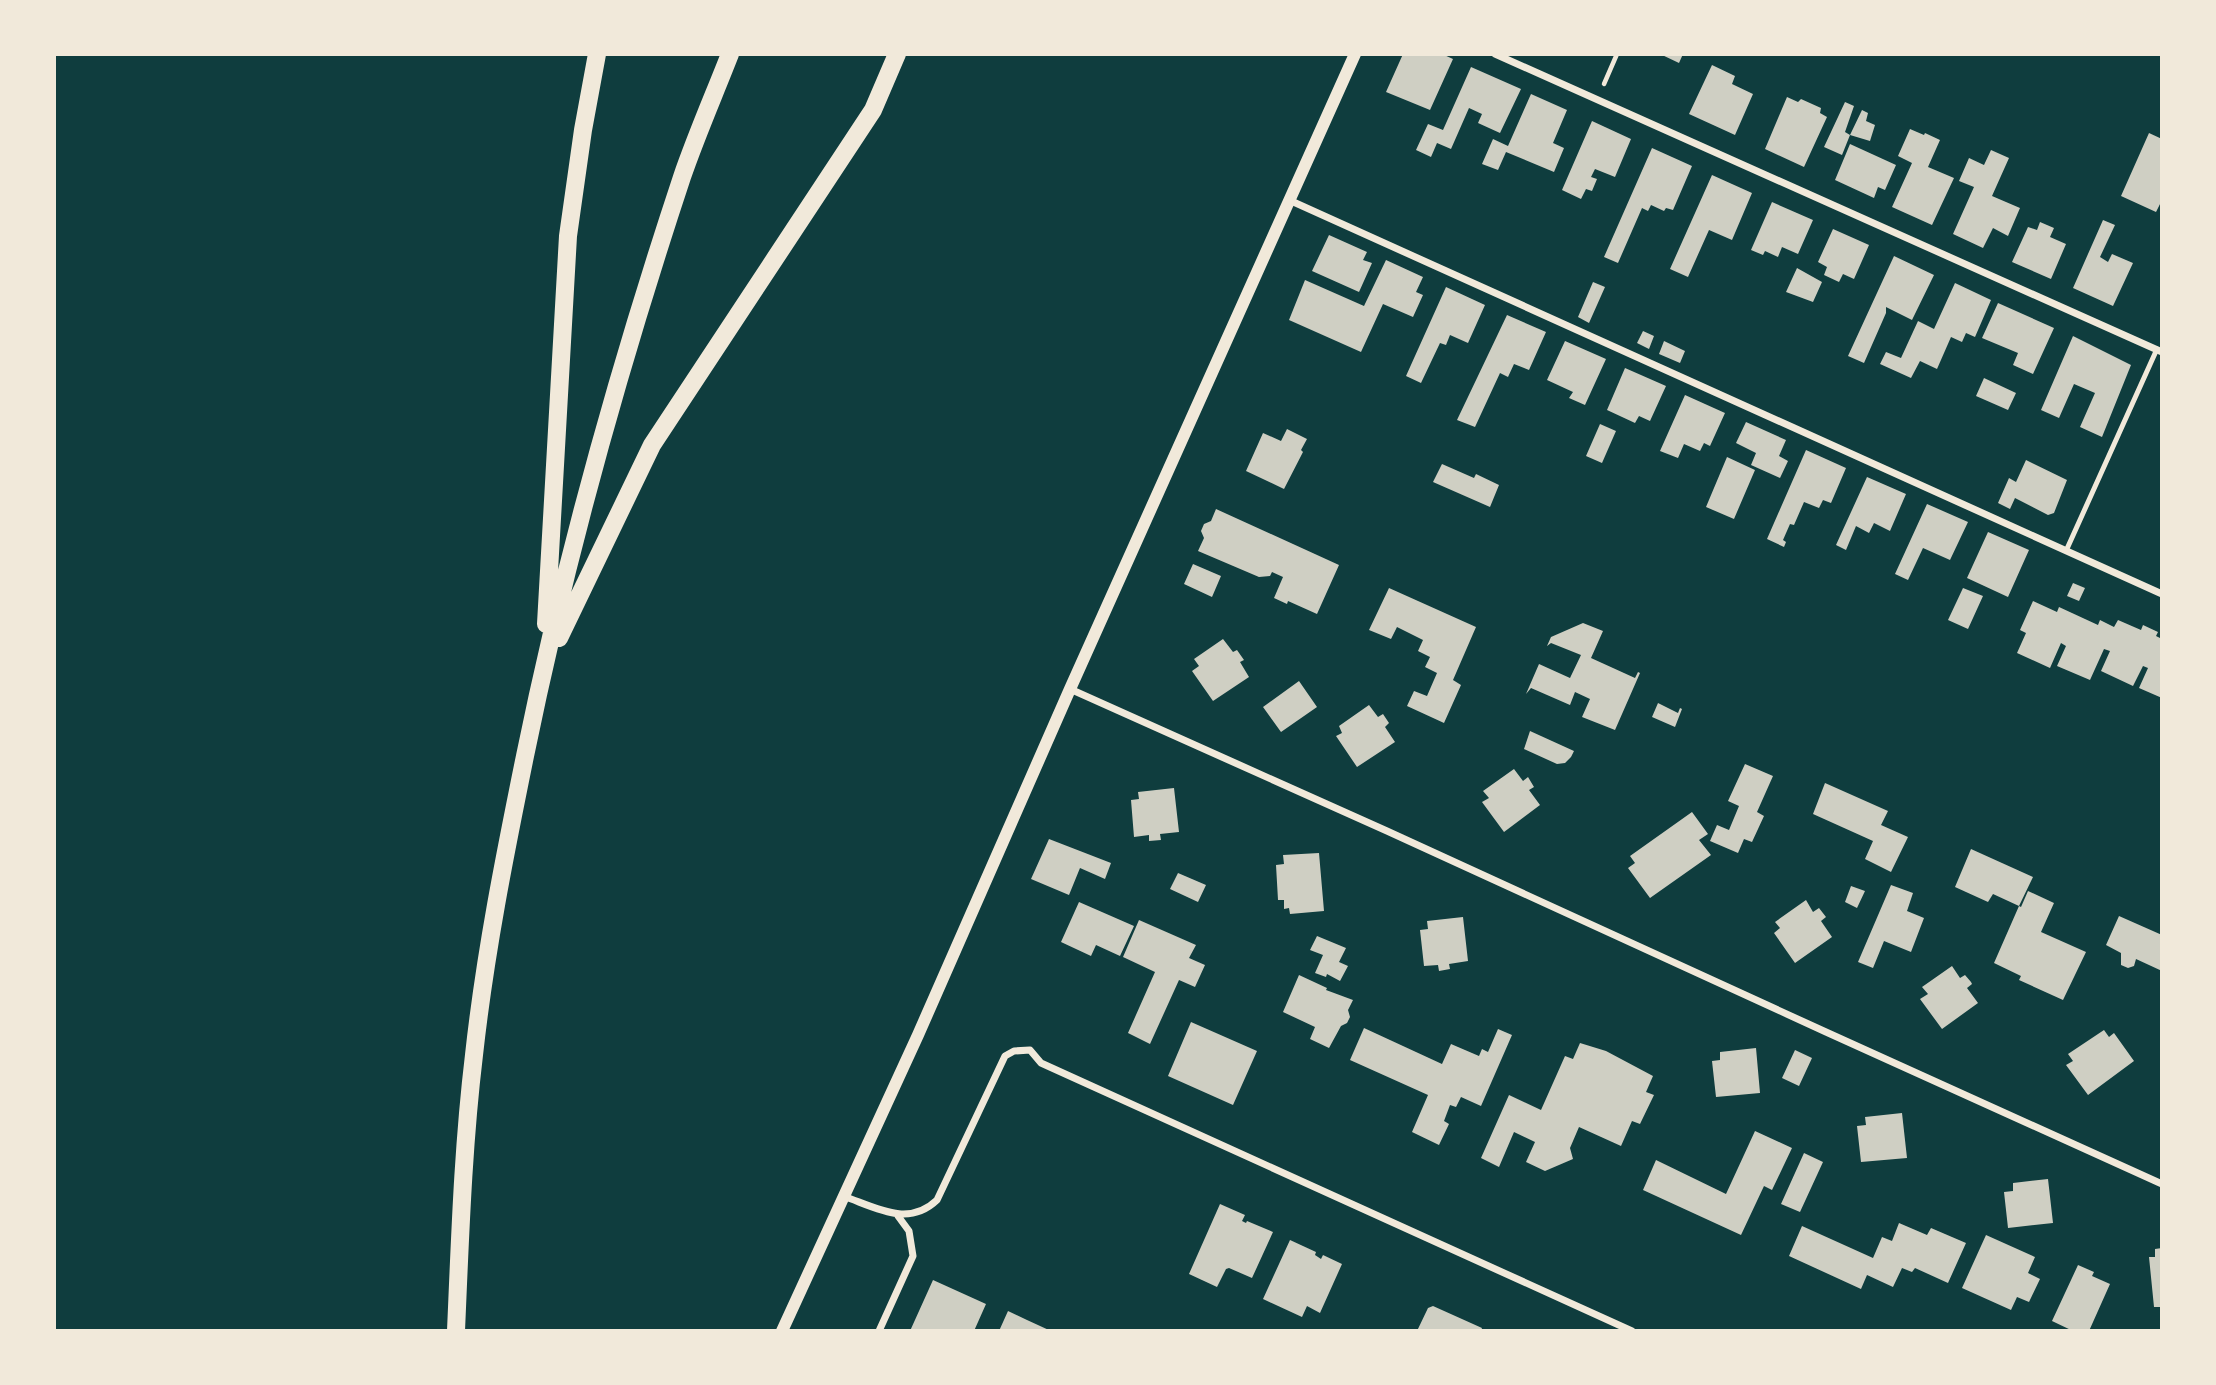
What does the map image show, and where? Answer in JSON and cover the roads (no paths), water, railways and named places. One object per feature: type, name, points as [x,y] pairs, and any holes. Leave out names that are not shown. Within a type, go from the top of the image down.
[{"type":"main road","points":[[542,673],[568,236],[597,54]]},
{"type":"main road","points":[[456,1331],[463,1188],[474,1054],[499,890],[542,673],[632,334],[683,174],[730,54]]},
{"type":"main road","points":[[542,673],[652,446],[873,110],[897,54]]},
{"type":"street","points":[[782,1331],[918,1035],[1354,54]]},
{"type":"street","points":[[1495,54],[2159,351]]},
{"type":"street","points":[[1288,200],[2162,594]]},
{"type":"street","points":[[1070,690],[1387,831],[2162,1184]]},
{"type":"street","points":[[843,1196],[898,1216],[928,1209],[937,1200],[1005,1056],[1014,1051],[1030,1050],[1041,1063],[1632,1331]]},
{"type":"street","points":[[879,1331],[913,1256],[909,1231],[898,1216]]},
{"type":"lane","points":[[2066,551],[2159,351]]}]
